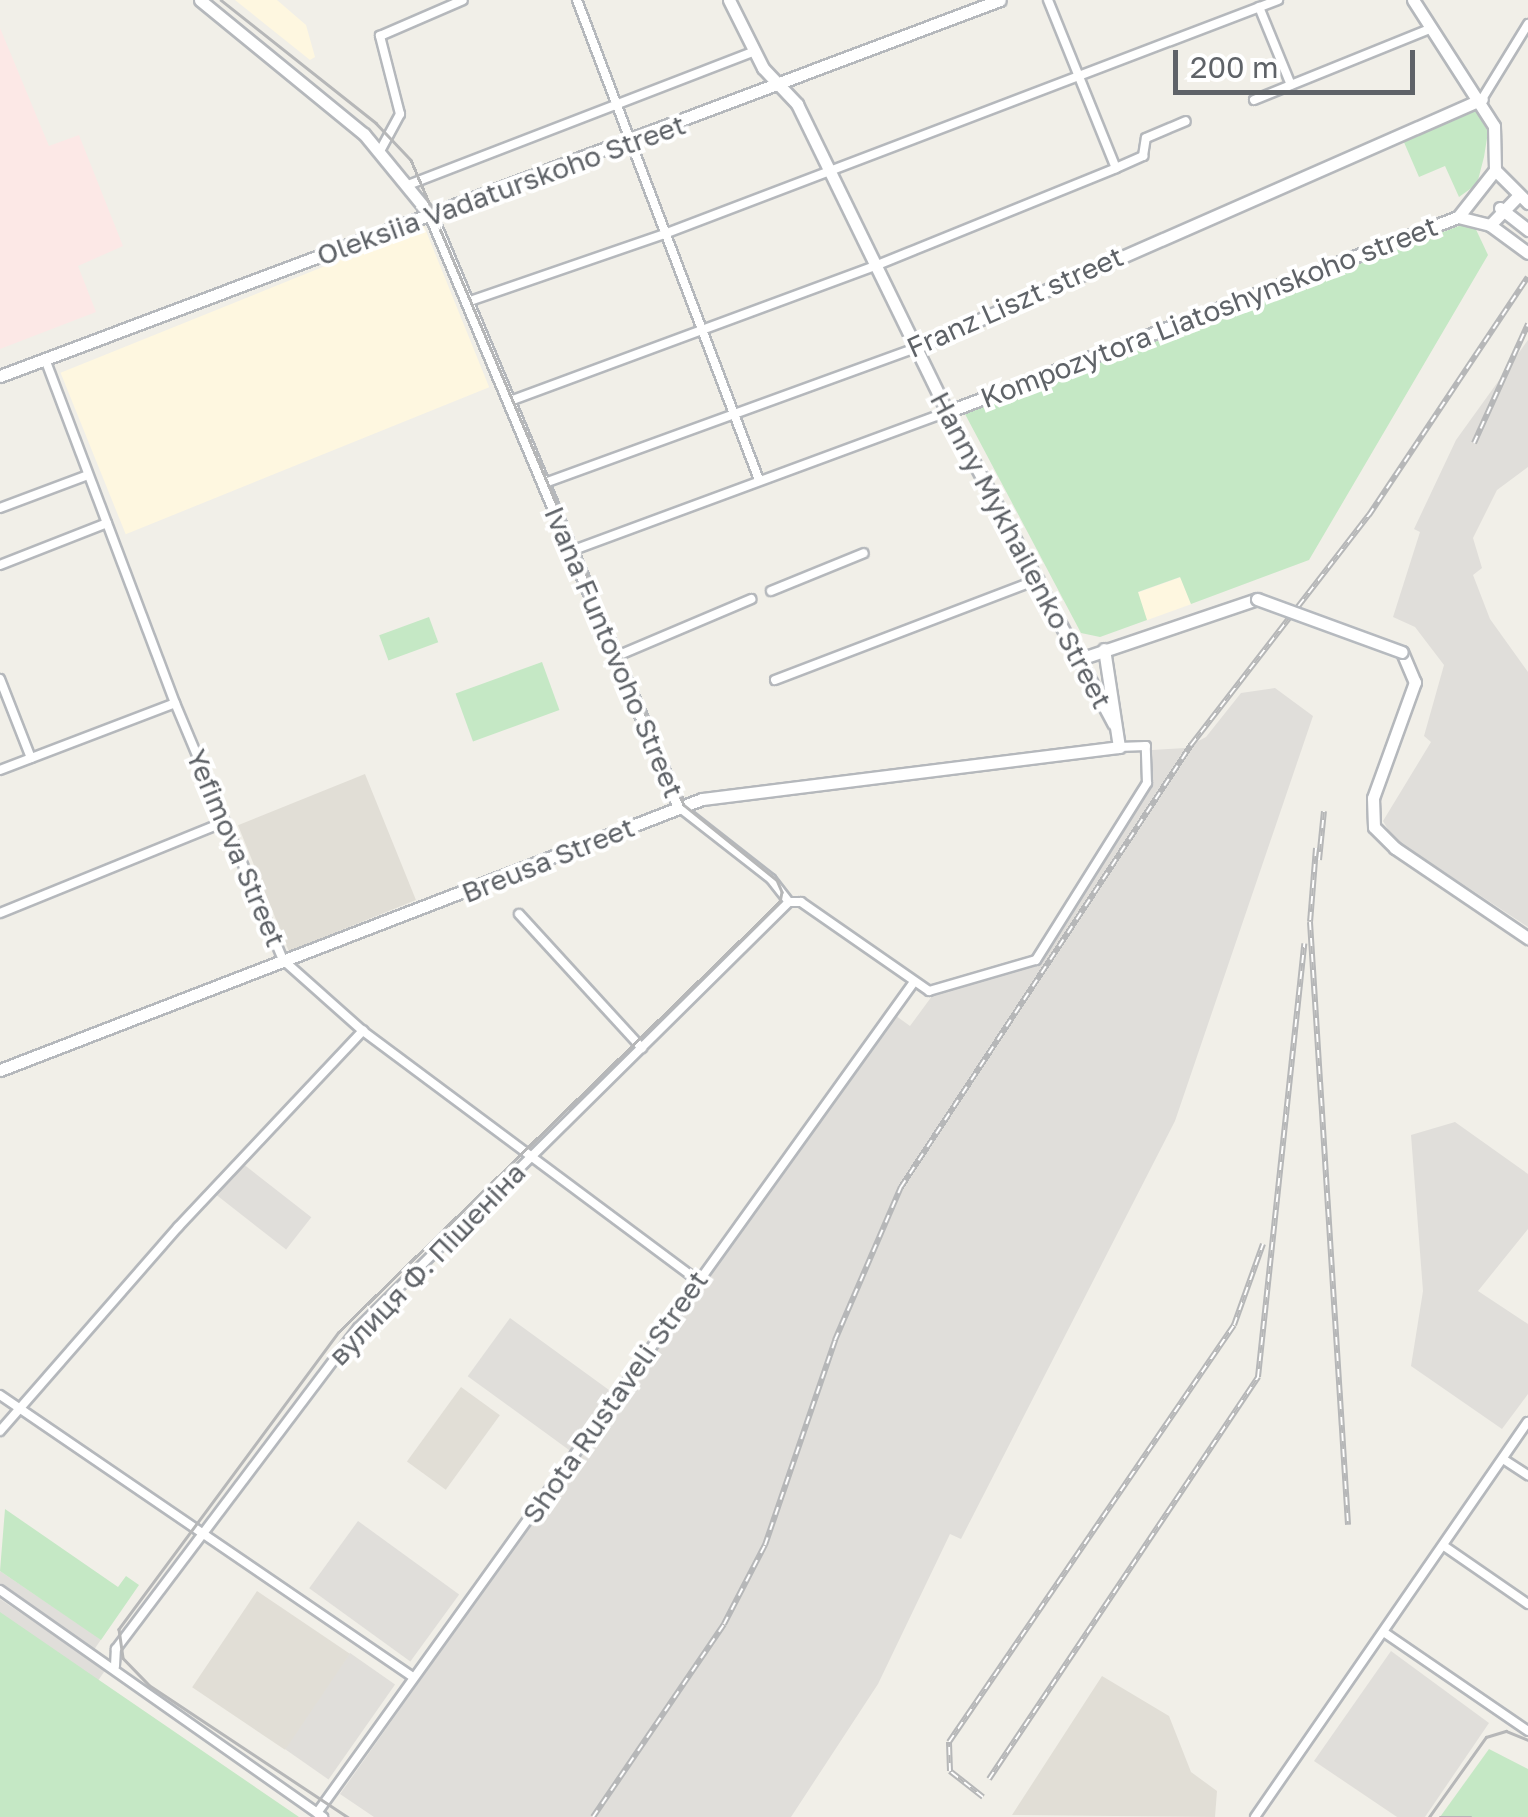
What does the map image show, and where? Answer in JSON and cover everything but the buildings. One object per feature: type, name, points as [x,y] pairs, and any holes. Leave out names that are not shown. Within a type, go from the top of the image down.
[{"type":"street","name":"Ivana Funtovoho Street","points":[[200,0],[380,151],[431,216],[680,807],[789,902],[801,902],[914,982]]},
{"type":"street","points":[[380,151],[400,114],[380,36],[463,0]]},
{"type":"street","points":[[577,0],[759,480]]},
{"type":"street","name":"Hanny Mykhailenko Street","points":[[729,0],[753,52],[783,86],[948,412],[1117,732]]},
{"type":"street","points":[[960,0],[966,13]]},
{"type":"street","name":"Oleksiia Vadaturskoho Street","points":[[0,376],[783,86],[1000,0]]},
{"type":"street","points":[[1048,0],[1116,168]]},
{"type":"street","points":[[470,302],[667,234],[826,168],[1278,0]]},
{"type":"street","points":[[1413,0],[1482,99],[1497,139],[1495,170],[1523,199],[1500,208],[1490,225]]},
{"type":"street","points":[[1260,7],[1290,84]]},
{"type":"street","points":[[1482,99],[1528,24]]},
{"type":"street","points":[[1254,100],[1432,28]]},
{"type":"street","points":[[408,185],[753,52]]},
{"type":"street","name":"Franz Liszt street","points":[[542,484],[604,457],[644,450],[732,409],[915,348],[1482,99]]},
{"type":"street","points":[[510,401],[875,266],[1116,168],[1143,156],[1146,138],[1186,121]]},
{"type":"street","name":"Kompozytora Liatoshynskoho street","points":[[948,412],[1458,216],[1495,170]]},
{"type":"street","points":[[1500,208],[1528,230]]},
{"type":"street","points":[[1458,216],[1490,225],[1528,253]]},
{"type":"street","name":"Yefimova Street","points":[[44,359],[174,703],[282,960],[363,1031],[698,1280]]},
{"type":"street","points":[[571,551],[948,412]]},
{"type":"street","points":[[0,508],[88,474]]},
{"type":"street","points":[[0,564],[107,523]]},
{"type":"street","points":[[771,591],[864,553]]},
{"type":"street","points":[[775,680],[1039,579]]},
{"type":"street","points":[[1080,659],[1257,598],[1402,652],[1416,682],[1373,798],[1374,827],[1395,848],[1528,938]]},
{"type":"street","points":[[617,656],[751,599]]},
{"type":"street","name":"Hanny Mykhailenko Street","points":[[1104,649],[1120,746]]},
{"type":"street","points":[[0,679],[31,758]]},
{"type":"street","points":[[0,770],[174,703]]},
{"type":"street","points":[[914,982],[929,991],[1036,960],[1147,783],[1146,746],[1120,746]]},
{"type":"street","name":"Breusa Street","points":[[0,1070],[718,795],[1120,746]]},
{"type":"street","points":[[0,913],[224,822]]},
{"type":"street","name":"вулиця Ф. Пішеніна","points":[[116,1666],[116,1649],[358,1328],[789,902]]},
{"type":"street","points":[[519,914],[642,1048]]},
{"type":"street","name":"Shota Rustaveli Street","points":[[320,1815],[413,1676],[914,982]]},
{"type":"street","points":[[0,1431],[363,1031]]},
{"type":"street","points":[[0,1395],[413,1676]]},
{"type":"street","points":[[1255,1817],[1528,1422]]},
{"type":"street","points":[[1504,1459],[1528,1476]]},
{"type":"street","points":[[1444,1546],[1528,1604]]},
{"type":"street","points":[[0,1590],[116,1666],[126,1680],[320,1815]]},
{"type":"street","points":[[1385,1634],[1528,1731]]},
{"type":"shaded area","points":[[235,0],[277,0],[306,25],[315,57],[310,60]]},
{"type":"shaded area","points":[[0,28],[49,146],[79,135],[123,246],[78,266],[96,312],[0,349]]},
{"type":"shaded area","points":[[424,226],[489,387],[126,534],[61,373]]},
{"type":"shaded area","points":[[1528,340],[1528,467],[1497,490],[1473,538],[1482,568],[1473,575],[1490,619],[1528,672],[1528,927],[1393,838],[1383,821],[1431,742],[1424,736],[1444,665],[1415,627],[1393,617],[1420,532],[1414,529],[1456,440]]},
{"type":"shaded area","points":[[1181,577],[1191,604],[1147,620],[1137,593]]},
{"type":"shaded area","points":[[1275,688],[1313,716],[1175,1121],[961,1539],[950,1534],[878,1684],[791,1817],[374,1817],[340,1794],[892,1013],[910,1026],[935,992],[1036,964],[1150,784],[1152,750],[1185,748],[1206,737],[1241,693]]},
{"type":"shaded area","points":[[365,774],[416,900],[289,951],[238,825]]},
{"type":"shaded area","points":[[1455,1122],[1528,1174],[1528,1229],[1478,1291],[1528,1324],[1528,1394],[1502,1429],[1411,1366],[1423,1291],[1411,1135]]},
{"type":"shaded area","points":[[242,1163],[311,1217],[286,1249],[217,1195]]},
{"type":"shaded area","points":[[510,1318],[615,1394],[573,1453],[468,1376]]},
{"type":"shaded area","points":[[461,1387],[500,1415],[446,1490],[407,1461]]},
{"type":"shaded area","points":[[358,1521],[459,1594],[410,1662],[309,1588]]},
{"type":"shaded area","points":[[0,1571],[101,1639],[91,1655],[0,1594]]},
{"type":"shaded area","points":[[257,1591],[350,1654],[285,1750],[192,1687]]},
{"type":"shaded area","points":[[0,1599],[105,1670],[98,1681],[0,1615]]},
{"type":"shaded area","points":[[1391,1651],[1489,1723],[1425,1817],[1397,1817],[1314,1761]]},
{"type":"shaded area","points":[[350,1653],[395,1685],[329,1780],[283,1748]]},
{"type":"shaded area","points":[[1102,1676],[1169,1716],[1191,1772],[1217,1791],[1215,1817],[1012,1815]]},
{"type":"green space","points":[[1474,107],[1488,132],[1484,157],[1477,184],[1459,197],[1445,166],[1419,177],[1403,140]]},
{"type":"green space","points":[[1472,221],[1488,255],[1309,560],[1191,604],[1180,577],[1138,592],[1147,620],[1100,637],[1081,633],[965,414]]},
{"type":"green space","points":[[429,617],[438,642],[388,660],[379,635]]},
{"type":"green space","points":[[542,662],[559,710],[473,741],[456,693]]},
{"type":"green space","points":[[5,1509],[118,1587],[126,1576],[139,1585],[101,1640],[0,1571]]},
{"type":"green space","points":[[0,1612],[99,1680],[299,1817],[0,1817]]},
{"type":"green space","points":[[1489,1749],[1528,1769],[1528,1817],[1440,1817]]},
{"type":"tram line","points":[[221,0],[376,123],[411,160],[684,805],[777,880],[782,892],[780,902],[339,1332],[119,1629],[123,1658],[149,1685],[348,1817]]},
{"type":"tram line","points":[[1429,1817],[1486,1737],[1506,1731],[1528,1740]]},
{"type":"tram line","points":[[1440,1817],[1471,1817]]},
{"type":"railway","points":[[593,1817],[724,1624],[765,1545],[835,1340],[901,1187],[1191,745],[1369,515],[1528,277]]},
{"type":"railway","points":[[1474,443],[1528,324]]},
{"type":"railway","points":[[1319,860],[1324,811]]},
{"type":"railway","points":[[1316,848],[1310,922],[1348,1525]]},
{"type":"railway","points":[[989,1779],[1258,1377],[1304,943]]},
{"type":"railway","points":[[983,1797],[950,1771],[949,1742],[1234,1325],[1263,1244]]}]
